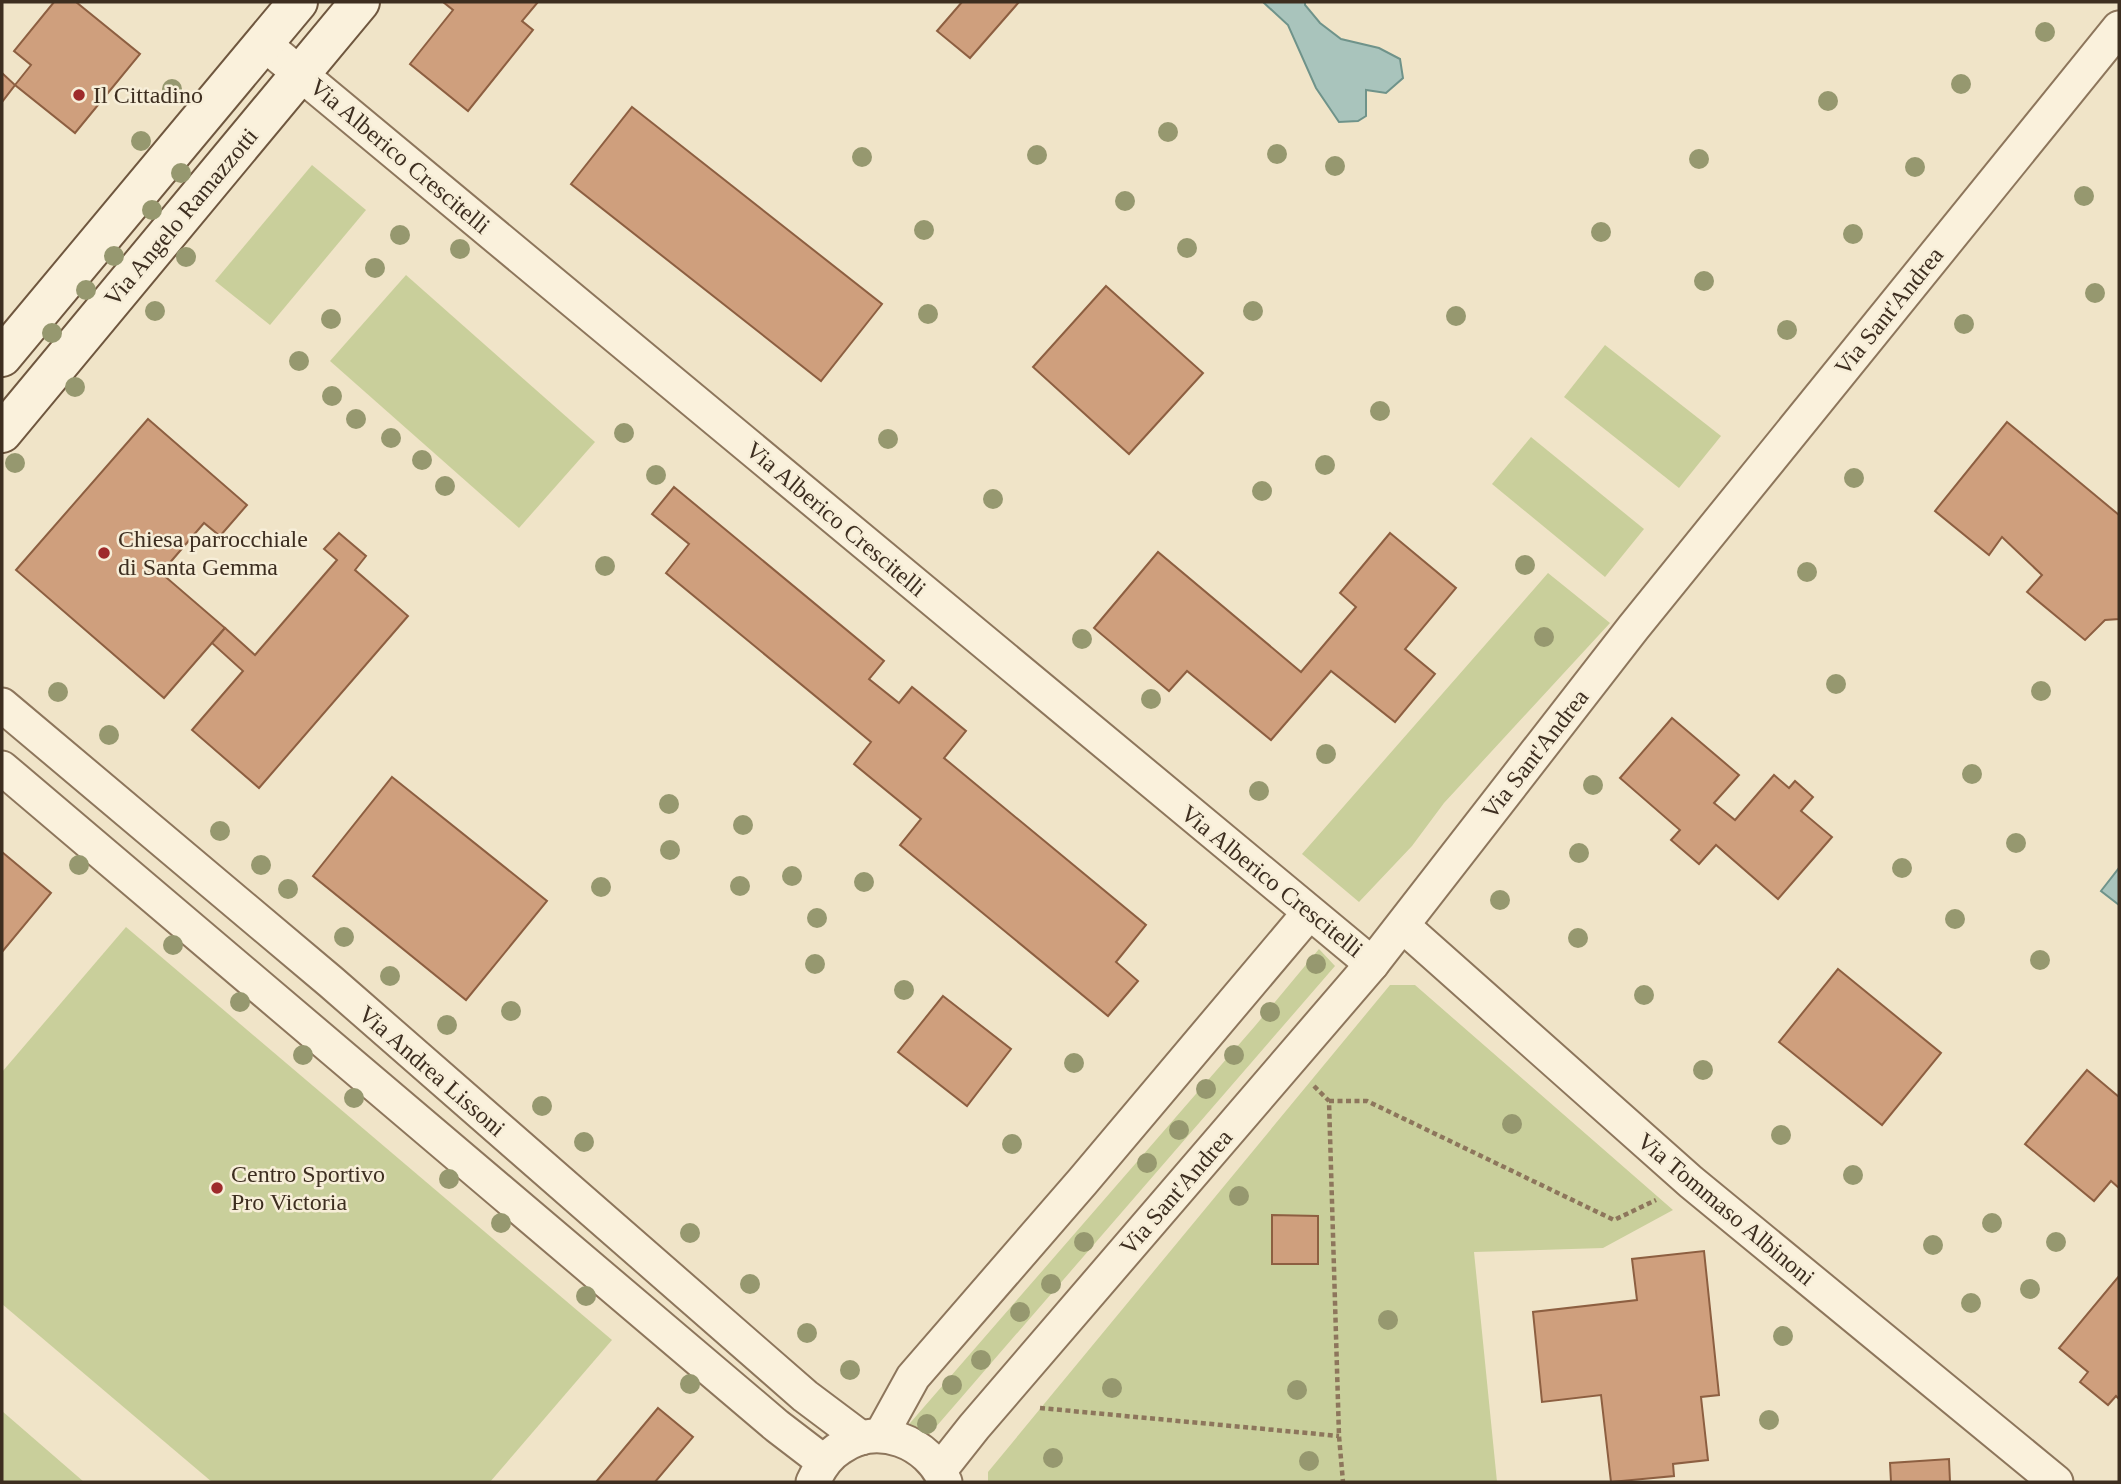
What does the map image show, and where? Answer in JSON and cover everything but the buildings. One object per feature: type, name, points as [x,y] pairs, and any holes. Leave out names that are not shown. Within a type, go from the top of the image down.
[{"type":"street","name":"Via Angelo Ramazzotti","points":[[2,357],[298,2]]},
{"type":"street","name":"Via Angelo Ramazzotti","points":[[2,433],[360,2]]},
{"type":"street","name":"Via Sant'Andrea","points":[[942,1476],[994,1404],[1403,926],[1633,628],[2119,28]]},
{"type":"street","name":"Via Alberico Crescitelli","points":[[263,43],[1372,964]]},
{"type":"street","name":"Via Andrea Lissoni","points":[[2,705],[331,982],[805,1396],[871,1437],[904,1440],[925,1452],[942,1476]]},
{"type":"street","name":"Via Andrea Lissoni","points":[[2,768],[766,1417],[818,1472]]},
{"type":"street","points":[[818,1472],[840,1447],[871,1437],[913,1377],[1309,913]]},
{"type":"street","name":"Via Tommaso Albinoni","points":[[1403,926],[1691,1182],[2056,1482]]},
{"type":"path","points":[[1289,1060],[1329,1101],[1339,1436],[1343,1482]]},
{"type":"path","points":[[1329,1101],[1367,1101],[1614,1220],[1691,1182]]},
{"type":"path","points":[[994,1404],[1339,1436]]},
{"type":"green space","points":[[312,165],[366,210],[270,325],[215,281]]},
{"type":"green space","points":[[406,275],[595,442],[519,528],[330,361]]},
{"type":"green space","points":[[1605,345],[1721,436],[1679,488],[1564,397]]},
{"type":"green space","points":[[1531,437],[1644,529],[1605,577],[1492,484]]},
{"type":"green space","points":[[1548,573],[1610,623],[1444,803],[1412,846],[1359,902],[1302,854]]},
{"type":"green space","name":"Centro Sportivo Pro Victoria","points":[[126,927],[612,1340],[490,1482],[212,1482],[2,1304],[2,1072]]},
{"type":"green space","points":[[1319,949],[1335,966],[922,1443],[904,1430],[1255,1026]]},
{"type":"green space","points":[[1390,985],[1415,985],[1673,1210],[1603,1248],[1474,1252],[1497,1482],[988,1482],[988,1472]]},
{"type":"green space","points":[[2,1411],[84,1482],[2,1482]]},
{"type":"water","points":[[1263,2],[1305,2],[1320,23],[1341,39],[1379,48],[1400,59],[1403,78],[1386,93],[1366,90],[1366,116],[1358,121],[1339,122],[1316,88],[1288,25]]},
{"type":"water","points":[[2119,868],[2119,905],[2101,891]]},
{"type":"place","name":"Il Cittadino","points":[[79,95]]},
{"type":"place","name":"Chiesa parrocchiale di Santa Gemma","points":[[104,553]]},
{"type":"place","name":"Centro Sportivo Pro Victoria","points":[[217,1188]]}]
